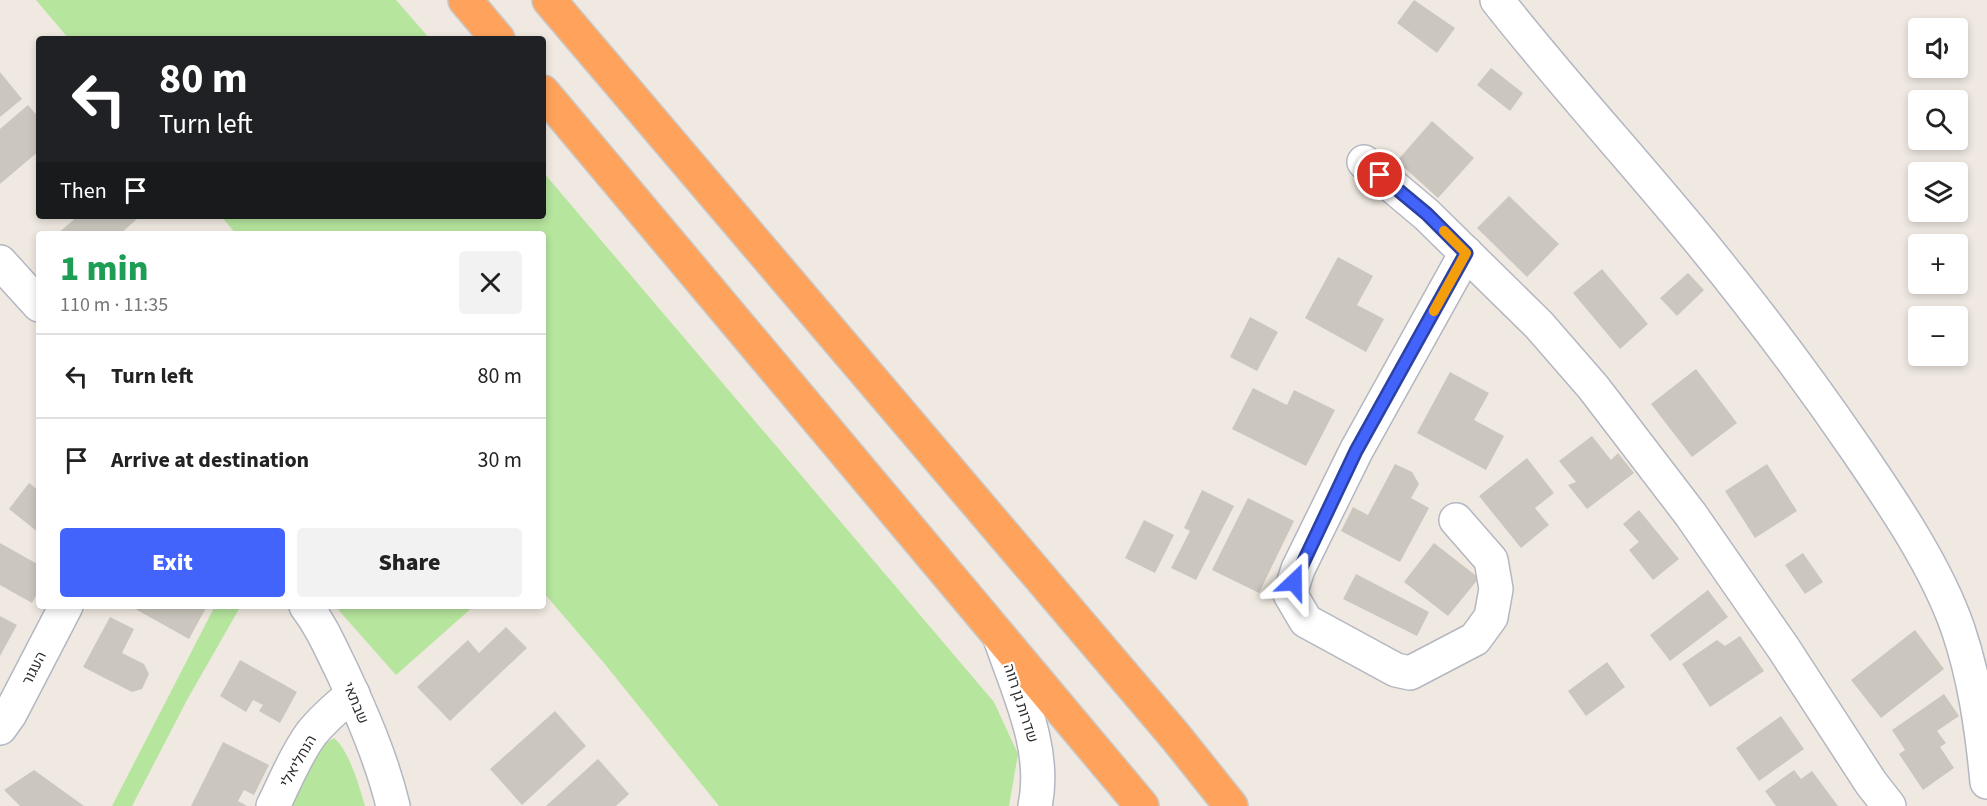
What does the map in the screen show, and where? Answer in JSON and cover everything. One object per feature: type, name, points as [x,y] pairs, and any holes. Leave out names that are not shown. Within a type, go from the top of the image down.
[{"type":"highway","points":[[465,0],[495,36]]},
{"type":"highway","points":[[549,0],[1175,736],[1231,806]]},
{"type":"highway","points":[[546,96],[1142,806]]},
{"type":"street","points":[[1497,0],[1752,306],[1823,400],[1892,502],[1942,590],[1958,629],[1979,714],[1987,782]]},
{"type":"street","points":[[1364,162],[1427,214],[1539,325],[1585,378],[1691,515],[1784,649],[1871,783],[1889,806]]},
{"type":"street","points":[[1456,520],[1491,560],[1496,589],[1491,617],[1475,639],[1410,673],[1396,670],[1306,621],[1290,594],[1298,570],[1356,451],[1466,253]]},
{"type":"street","points":[[0,262],[36,302]]},
{"type":"street","name":"העגור","points":[[0,728],[10,714],[64,609]]},
{"type":"street","name":"שבתאי","points":[[308,609],[320,625],[353,694],[388,784],[393,806]]},
{"type":"street","name":"שדרות גן רווה","points":[[999,636],[1036,750],[1038,775],[1035,806]]},
{"type":"street","name":"הנחליאלי","points":[[273,806],[311,734],[353,694]]},
{"type":"green space","points":[[36,0],[396,0],[427,36],[66,36]]},
{"type":"green space","points":[[546,176],[994,702],[1018,754],[1009,806],[719,806],[604,663],[546,595],[546,231],[234,231],[224,219],[546,219]]},
{"type":"green space","points":[[213,609],[239,609],[187,700],[132,806],[112,806]]},
{"type":"green space","points":[[338,609],[471,609],[396,675]]},
{"type":"green space","points":[[334,738],[349,760],[365,806],[290,806],[294,793],[322,746]]},
{"type":"building","points":[[1414,0],[1455,28],[1437,53],[1397,23]]},
{"type":"building","points":[[1491,68],[1523,93],[1510,111],[1477,85]]},
{"type":"building","points":[[0,72],[22,99],[0,117]]},
{"type":"building","points":[[28,105],[36,114],[36,154],[0,184],[0,129]]},
{"type":"building","points":[[1432,121],[1474,158],[1438,198],[1397,161]]},
{"type":"building","points":[[1509,196],[1559,244],[1527,277],[1477,228]]},
{"type":"building","points":[[74,219],[137,219],[123,231],[60,231]]},
{"type":"building","points":[[1338,257],[1373,276],[1357,305],[1384,319],[1366,352],[1305,318]]},
{"type":"building","points":[[1602,269],[1648,324],[1620,349],[1573,293]]},
{"type":"building","points":[[1688,273],[1704,290],[1677,316],[1660,298]]},
{"type":"building","points":[[1250,317],[1278,332],[1257,371],[1230,357]]},
{"type":"building","points":[[1696,369],[1737,423],[1692,457],[1651,404]]},
{"type":"building","points":[[1450,372],[1489,393],[1474,420],[1504,436],[1486,470],[1417,433]]},
{"type":"building","points":[[1253,388],[1287,405],[1294,390],[1335,410],[1306,466],[1232,429]]},
{"type":"building","points":[[1592,436],[1611,460],[1618,453],[1634,473],[1587,509],[1568,485],[1576,482],[1559,461]]},
{"type":"building","points":[[1527,458],[1554,493],[1535,508],[1549,525],[1521,548],[1479,496]]},
{"type":"building","points":[[1395,464],[1412,472],[1419,484],[1411,498],[1429,508],[1400,562],[1341,531],[1353,507],[1368,515]]},
{"type":"building","points":[[1767,464],[1797,511],[1755,538],[1725,491]]},
{"type":"building","points":[[29,483],[36,489],[36,531],[9,509]]},
{"type":"building","points":[[1202,490],[1234,506],[1196,580],[1171,568],[1190,531],[1184,528]]},
{"type":"building","points":[[1248,498],[1294,521],[1259,593],[1212,570]]},
{"type":"building","points":[[1639,510],[1679,559],[1653,580],[1629,550],[1639,542],[1623,524]]},
{"type":"building","points":[[1144,520],[1174,535],[1155,573],[1125,558]]},
{"type":"building","points":[[0,543],[36,563],[36,596],[32,603],[0,585]]},
{"type":"building","points":[[1434,543],[1479,578],[1448,616],[1404,582]]},
{"type":"building","points":[[1803,553],[1823,582],[1805,594],[1785,565]]},
{"type":"building","points":[[1356,574],[1429,612],[1417,636],[1343,599]]},
{"type":"building","points":[[1708,590],[1728,617],[1670,661],[1650,635]]},
{"type":"building","points":[[135,609],[205,609],[189,639]]},
{"type":"building","points":[[0,616],[17,625],[0,656]]},
{"type":"building","points":[[110,617],[134,629],[122,653],[144,664],[149,674],[142,689],[132,692],[83,667]]},
{"type":"building","points":[[506,627],[527,648],[450,721],[417,687],[468,640],[479,653]]},
{"type":"building","points":[[1915,630],[1944,669],[1881,718],[1851,680]]},
{"type":"building","points":[[1740,636],[1764,671],[1710,707],[1682,664],[1717,640],[1725,646]]},
{"type":"building","points":[[240,660],[297,692],[280,723],[259,711],[263,705],[253,700],[246,712],[220,696]]},
{"type":"building","points":[[1607,662],[1625,687],[1586,716],[1568,691]]},
{"type":"building","points":[[1944,694],[1959,716],[1937,731],[1946,743],[1940,747],[1954,768],[1923,790],[1899,754],[1905,750],[1892,730]]},
{"type":"building","points":[[555,711],[586,746],[522,805],[490,769]]},
{"type":"building","points":[[1781,716],[1804,749],[1759,781],[1736,748]]},
{"type":"building","points":[[223,742],[269,765],[254,795],[244,790],[238,801],[247,806],[191,806]]},
{"type":"building","points":[[598,759],[629,794],[616,806],[546,806]]},
{"type":"building","points":[[34,770],[84,806],[20,806],[4,790]]},
{"type":"building","points":[[1794,770],[1801,779],[1812,771],[1838,806],[1776,806],[1765,791]]},
{"type":"slow traffic","points":[[1434,311],[1466,253],[1444,231]]},
{"type":"route","points":[[1294,582],[1356,451],[1466,253],[1427,214],[1380,175]]}]
